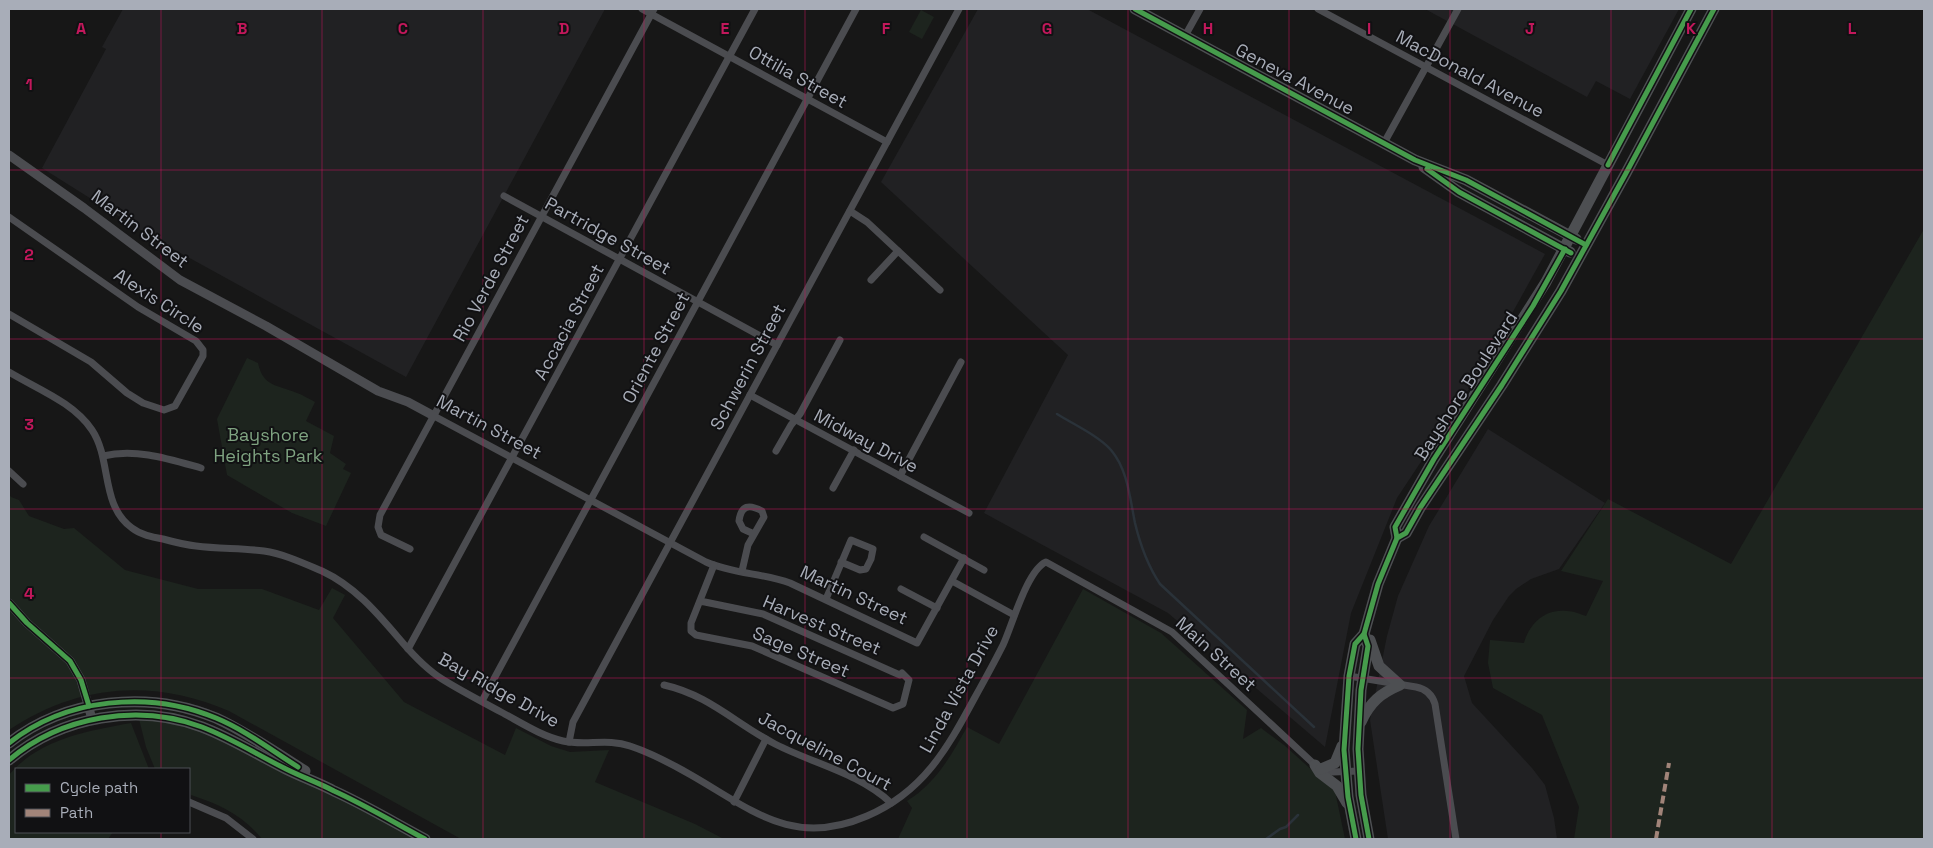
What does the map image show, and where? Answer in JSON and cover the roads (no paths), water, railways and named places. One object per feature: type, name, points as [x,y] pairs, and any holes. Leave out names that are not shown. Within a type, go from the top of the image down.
[{"type":"main road","name":"Geneva Avenue","points":[[1135,9],[1415,160],[1459,192],[1580,257]]},
{"type":"main road","name":"Bayshore Boulevard","points":[[1356,839],[1346,772],[1345,729],[1349,676],[1355,644],[1365,630],[1381,576],[1397,538],[1395,527],[1434,460],[1533,306],[1691,9]]},
{"type":"main road","name":"Bayshore Boulevard","points":[[1397,538],[1406,533],[1420,508],[1533,336],[1580,257],[1714,9]]},
{"type":"main road","name":"Geneva Avenue","points":[[1415,160],[1466,180],[1586,245]]},
{"type":"main road","name":"Bayshore Boulevard","points":[[1365,630],[1368,646],[1362,679],[1358,729],[1359,771],[1369,839]]},
{"type":"main road","points":[[1358,729],[1366,711],[1379,695],[1400,685],[1379,666],[1365,630]]},
{"type":"main road","points":[[9,743],[40,723],[70,711],[89,706],[141,702],[170,705],[204,713],[243,732],[336,791],[424,839]]},
{"type":"main road","points":[[9,760],[47,734],[70,725],[117,716],[142,715],[191,723],[222,735],[281,766],[336,791]]},
{"type":"main road","points":[[1345,729],[1341,751],[1335,763],[1318,767],[1320,773],[1337,786],[1351,809]]},
{"type":"street","name":"Ottilia Street","points":[[642,9],[653,11],[730,56],[887,142]]},
{"type":"street","name":"Accacia Street","points":[[408,648],[755,9]]},
{"type":"street","name":"Oriente Street","points":[[482,701],[856,9]]},
{"type":"street","name":"Schwerin Street","points":[[569,742],[573,722],[959,9]]},
{"type":"street","points":[[1185,36],[1200,9]]},
{"type":"street","name":"MacDonald Avenue","points":[[1318,9],[1608,165]]},
{"type":"street","points":[[1384,143],[1458,9]]},
{"type":"street","name":"Rio Verde Street","points":[[410,550],[381,535],[378,523],[380,515],[653,11]]},
{"type":"street","name":"Martin Street","points":[[9,156],[84,208],[180,280],[266,326],[378,391],[408,402],[714,565],[781,579],[917,643],[964,558]]},
{"type":"street","name":"Partridge Street","points":[[504,196],[777,345]]},
{"type":"street","points":[[850,211],[867,222],[940,290]]},
{"type":"street","name":"Alexis Circle","points":[[9,217],[138,307],[196,341],[202,350],[202,356],[178,402],[170,409],[158,408],[136,399],[91,362],[9,314]]},
{"type":"street","points":[[871,280],[898,251]]},
{"type":"street","points":[[776,450],[840,340]]},
{"type":"street","points":[[900,476],[961,362]]},
{"type":"street","name":"Bay Ridge Drive","points":[[9,372],[78,414],[92,430],[103,456],[114,509],[121,519],[138,532],[198,546],[268,551],[288,557],[338,579],[362,597],[431,672],[531,728],[569,742]]},
{"type":"street","name":"Midway Drive","points":[[750,395],[969,513]]},
{"type":"street","points":[[833,488],[854,450]]},
{"type":"street","points":[[103,456],[116,453],[133,453],[201,468]]},
{"type":"street","points":[[9,471],[23,484]]},
{"type":"street","points":[[742,572],[748,545],[754,534]]},
{"type":"street","points":[[924,537],[984,570]]},
{"type":"street","points":[[826,599],[851,540],[873,549],[872,559],[866,569],[860,570],[842,562]]},
{"type":"street","name":"Linda Vista Drive","points":[[569,742],[602,741],[628,745],[686,772],[734,802],[770,820],[785,824],[818,827],[849,823],[865,817],[891,803],[922,779],[948,747],[999,653],[1014,615],[1039,566],[1043,563]]},
{"type":"street","name":"Main Street","points":[[1043,563],[1049,563],[1172,632],[1318,767]]},
{"type":"street","name":"Sage Street","points":[[714,565],[691,623],[692,631],[696,635],[752,646],[893,708],[903,704],[908,690],[909,680],[902,673]]},
{"type":"street","points":[[952,581],[1014,615]]},
{"type":"street","points":[[901,589],[937,608]]},
{"type":"street","name":"Harvest Street","points":[[700,601],[762,614],[900,675],[902,673]]},
{"type":"street","points":[[9,603],[27,623],[70,661],[81,680],[92,720]]},
{"type":"street","points":[[1349,676],[1421,688],[1429,693],[1434,700],[1456,839]]},
{"type":"street","name":"Jacqueline Court","points":[[664,685],[683,689],[703,698],[766,739],[833,768],[878,792],[891,803]]},
{"type":"street","points":[[734,802],[766,739]]},
{"type":"street","points":[[1318,767],[1333,772],[1359,771]]},
{"type":"street","points":[[190,802],[226,818],[253,839]]},
{"type":"waterway","points":[[1057,414],[1100,440],[1117,458],[1128,485],[1135,523],[1142,547],[1160,584],[1314,727]]},
{"type":"waterway","points":[[1266,839],[1286,827],[1298,815]]},
{"type":"park label","name":"Bayshore Heights Park","points":[[268,445]]}]
